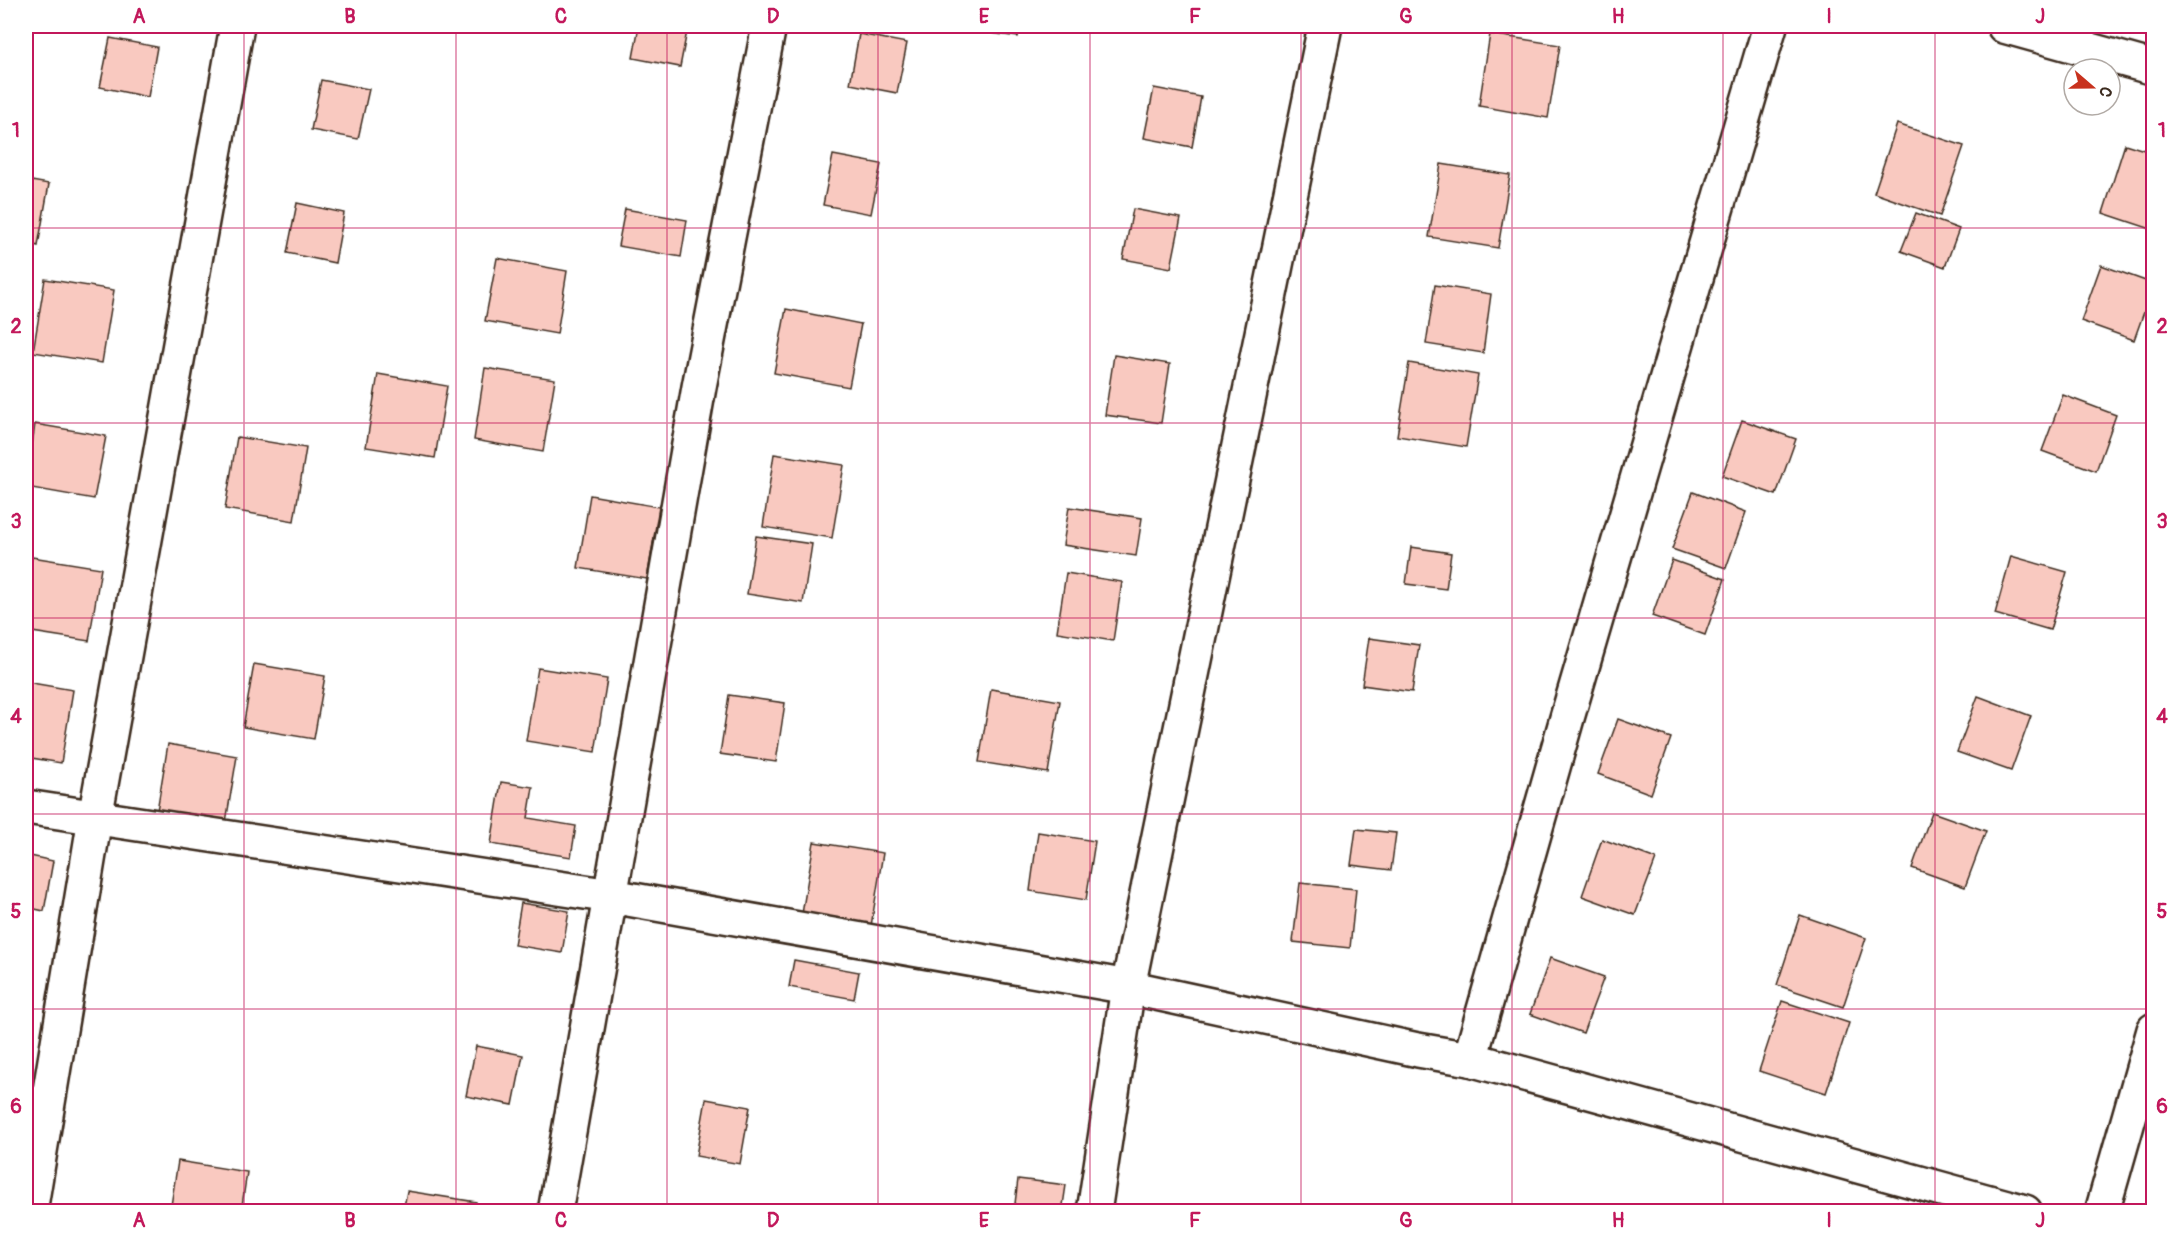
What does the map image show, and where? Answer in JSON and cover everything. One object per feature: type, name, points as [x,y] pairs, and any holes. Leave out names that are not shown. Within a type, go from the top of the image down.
[{"type":"street","points":[[30,1212],[95,818],[237,26]]},
{"type":"street","points":[[555,1212],[701,375],[769,26]]},
{"type":"street","points":[[1094,1212],[1128,987],[1324,26]]},
{"type":"street","points":[[1470,1059],[1567,718],[1770,26]]},
{"type":"street","points":[[2004,26],[2154,68]]},
{"type":"street","points":[[26,807],[611,896],[1128,987],[1418,1050],[1470,1059],[2025,1212]]},
{"type":"street","points":[[2102,1212],[2154,1029]]},
{"type":"building","points":[[639,26],[688,26],[680,67],[633,58]]},
{"type":"building","points":[[977,26],[1020,26],[1018,37],[976,31]]},
{"type":"building","points":[[859,34],[907,43],[897,93],[850,84]]},
{"type":"building","points":[[1490,34],[1560,45],[1548,118],[1479,106]]},
{"type":"building","points":[[110,38],[157,47],[148,97],[100,87]]},
{"type":"building","points":[[321,80],[369,89],[358,139],[311,130]]},
{"type":"building","points":[[1154,88],[1201,97],[1192,147],[1144,138]]},
{"type":"building","points":[[1897,124],[1964,146],[1940,216],[1874,193]]},
{"type":"building","points":[[2125,144],[2154,153],[2154,230],[2103,213]]},
{"type":"building","points":[[833,155],[881,164],[871,214],[823,205]]},
{"type":"building","points":[[1441,164],[1510,175],[1498,248],[1429,237]]},
{"type":"building","points":[[26,180],[49,184],[38,246],[26,243]]},
{"type":"building","points":[[297,203],[344,213],[335,263],[287,253]]},
{"type":"building","points":[[625,209],[687,220],[681,257],[618,246]]},
{"type":"building","points":[[1133,209],[1181,218],[1171,268],[1123,259]]},
{"type":"building","points":[[1916,213],[1959,229],[1945,267],[1901,251]]},
{"type":"building","points":[[497,258],[567,271],[557,334],[485,321]]},
{"type":"building","points":[[2101,265],[2154,284],[2134,340],[2081,321]]},
{"type":"building","points":[[45,279],[114,290],[102,363],[33,352]]},
{"type":"building","points":[[1435,285],[1491,294],[1483,353],[1426,344]]},
{"type":"building","points":[[786,309],[861,324],[849,387],[774,373]]},
{"type":"building","points":[[1114,355],[1170,364],[1161,423],[1105,415]]},
{"type":"building","points":[[1409,363],[1478,375],[1466,447],[1397,436]]},
{"type":"building","points":[[485,368],[555,379],[543,452],[474,440]]},
{"type":"building","points":[[378,374],[447,386],[435,458],[366,447]]},
{"type":"building","points":[[2063,395],[2116,415],[2096,471],[2042,451]]},
{"type":"building","points":[[1742,420],[1796,439],[1776,495],[1722,476]]},
{"type":"building","points":[[35,424],[106,436],[94,499],[26,487]]},
{"type":"building","points":[[237,437],[306,448],[294,521],[225,509]]},
{"type":"building","points":[[774,454],[844,465],[832,538],[763,527]]},
{"type":"building","points":[[1693,492],[1746,512],[1726,568],[1672,549]]},
{"type":"building","points":[[590,495],[659,507],[647,579],[578,568]]},
{"type":"building","points":[[1069,507],[1142,518],[1136,556],[1063,545]]},
{"type":"building","points":[[756,536],[812,544],[803,603],[747,594]]},
{"type":"building","points":[[1411,547],[1451,553],[1446,589],[1406,584]]},
{"type":"building","points":[[2011,556],[2067,572],[2050,630],[1995,614]]},
{"type":"building","points":[[32,557],[101,568],[89,641],[26,631],[26,594]]},
{"type":"building","points":[[1672,560],[1725,579],[1705,635],[1652,616]]},
{"type":"building","points":[[1066,573],[1122,582],[1113,641],[1057,632]]},
{"type":"building","points":[[1369,638],[1419,645],[1412,692],[1362,685]]},
{"type":"building","points":[[254,664],[325,676],[314,739],[243,727]]},
{"type":"building","points":[[538,668],[607,679],[595,752],[526,741]]},
{"type":"building","points":[[26,682],[73,690],[61,763],[26,757]]},
{"type":"building","points":[[991,689],[1060,701],[1048,773],[979,762]]},
{"type":"building","points":[[729,695],[785,703],[776,762],[720,754]]},
{"type":"building","points":[[1978,696],[2031,716],[2011,771],[1957,752]]},
{"type":"building","points":[[1618,719],[1671,738],[1651,794],[1598,774]]},
{"type":"building","points":[[168,744],[237,756],[225,828],[156,817]]},
{"type":"building","points":[[501,782],[533,787],[528,818],[576,826],[571,857],[491,844]]},
{"type":"building","points":[[1932,812],[1986,831],[1965,887],[1912,868]]},
{"type":"building","points":[[1356,829],[1396,833],[1391,870],[1351,865]]},
{"type":"building","points":[[1038,832],[1095,841],[1086,900],[1030,891]]},
{"type":"building","points":[[1602,839],[1656,859],[1635,915],[1582,896]]},
{"type":"building","points":[[814,842],[883,853],[871,926],[802,914]]},
{"type":"building","points":[[26,855],[53,861],[44,911],[26,907]]},
{"type":"building","points":[[1300,883],[1356,889],[1350,948],[1293,942]]},
{"type":"building","points":[[521,903],[569,911],[562,953],[514,945]]},
{"type":"building","points":[[1800,915],[1866,938],[1843,1007],[1777,985]]},
{"type":"building","points":[[1550,958],[1604,977],[1583,1033],[1530,1014]]},
{"type":"building","points":[[794,960],[859,972],[854,999],[789,987]]},
{"type":"building","points":[[1782,1001],[1849,1023],[1826,1093],[1759,1071]]},
{"type":"building","points":[[476,1046],[523,1055],[513,1105],[466,1096]]},
{"type":"building","points":[[706,1099],[750,1107],[740,1164],[696,1156]]},
{"type":"building","points":[[178,1161],[247,1172],[241,1212],[170,1212]]},
{"type":"building","points":[[1018,1179],[1066,1185],[1062,1212],[1014,1212]]},
{"type":"building","points":[[407,1191],[476,1202],[475,1212],[403,1212]]}]
